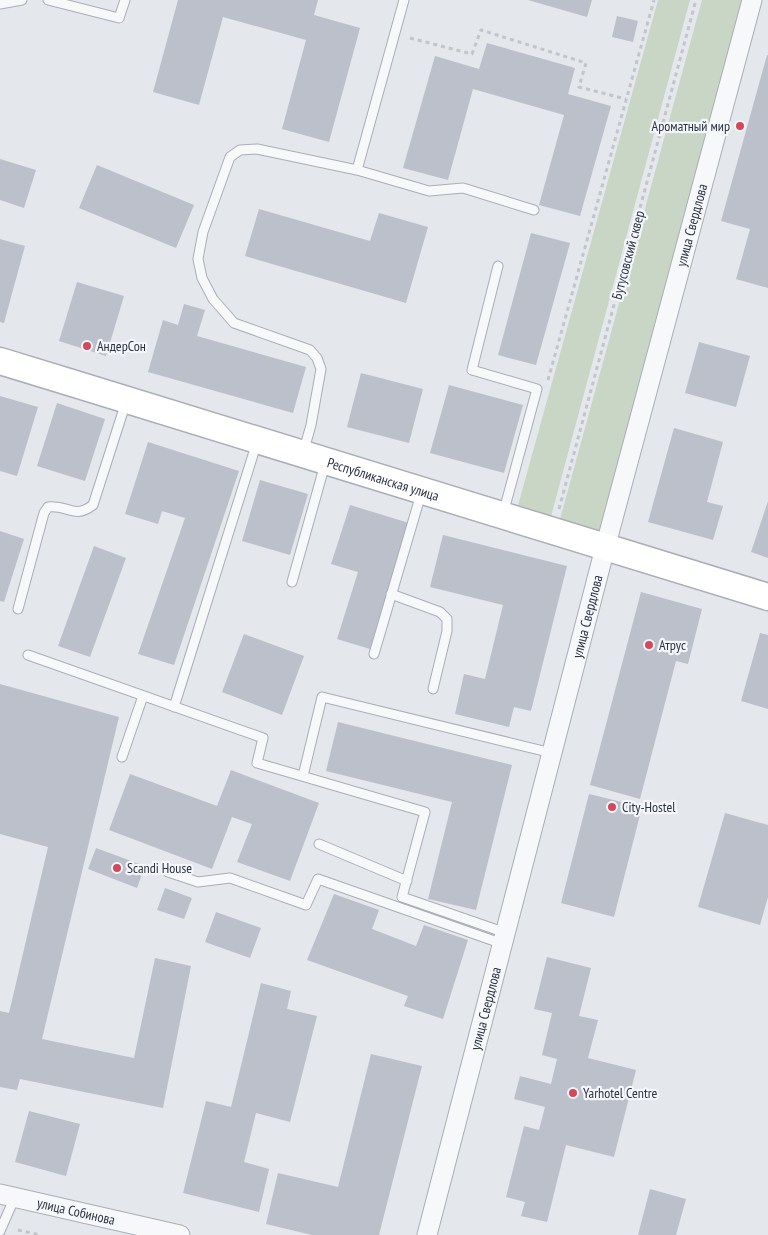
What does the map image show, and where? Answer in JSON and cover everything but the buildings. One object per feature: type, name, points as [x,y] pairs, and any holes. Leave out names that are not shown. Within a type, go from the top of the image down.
[{"type":"main road","name":"Республиканская улица","points":[[0,361],[768,597]]},
{"type":"street","name":"улица Свердлова","points":[[427,1235],[605,548],[752,0]]},
{"type":"street","name":"улица Собинова","points":[[7,1196],[180,1235]]},
{"type":"lane","points":[[0,4],[22,0]]},
{"type":"lane","points":[[48,0],[119,18],[125,0]]},
{"type":"lane","points":[[357,170],[404,0]]},
{"type":"lane","points":[[292,582],[314,457],[311,425],[322,368],[310,350],[234,323],[213,299],[202,278],[198,258],[203,232],[230,157],[240,150],[256,149],[357,170],[429,192],[463,188],[534,210]]},
{"type":"lane","points":[[498,266],[472,370],[537,389],[502,516]]},
{"type":"lane","points":[[18,609],[44,513],[48,508],[55,506],[79,512],[93,505],[126,400]]},
{"type":"lane","points":[[174,707],[258,440]]},
{"type":"lane","points":[[374,654],[422,491]]},
{"type":"lane","points":[[391,594],[440,612],[447,619],[448,631],[433,689]]},
{"type":"lane","points":[[28,656],[264,738],[257,763],[425,812],[402,897],[505,939]]},
{"type":"lane","points":[[122,757],[143,696]]},
{"type":"lane","points":[[303,776],[322,697],[552,753]]},
{"type":"lane","points":[[319,844],[407,881]]},
{"type":"lane","points":[[168,872],[198,882],[230,878],[306,905],[318,879],[505,939]]},
{"type":"lane","points":[[0,1231],[7,1196]]},
{"type":"path","points":[[547,385],[654,0]]},
{"type":"path","name":"Бутусовский сквер","points":[[559,509],[696,0]]},
{"type":"path","points":[[395,34],[472,54],[481,30],[586,63],[579,87],[626,99]]},
{"type":"green space","points":[[658,0],[690,0],[550,520],[517,509]]},
{"type":"green space","points":[[702,0],[743,0],[598,536],[559,523]]},
{"type":"place","name":"Ароматный мир","points":[[740,126]]},
{"type":"place","name":"АндерСон","points":[[87,346]]},
{"type":"place","name":"Атрус","points":[[649,645]]},
{"type":"place","name":"City-Hostel","points":[[612,807]]},
{"type":"place","name":"Scandi House","points":[[117,868]]},
{"type":"place","name":"Yarhotel Centre","points":[[573,1093]]}]
